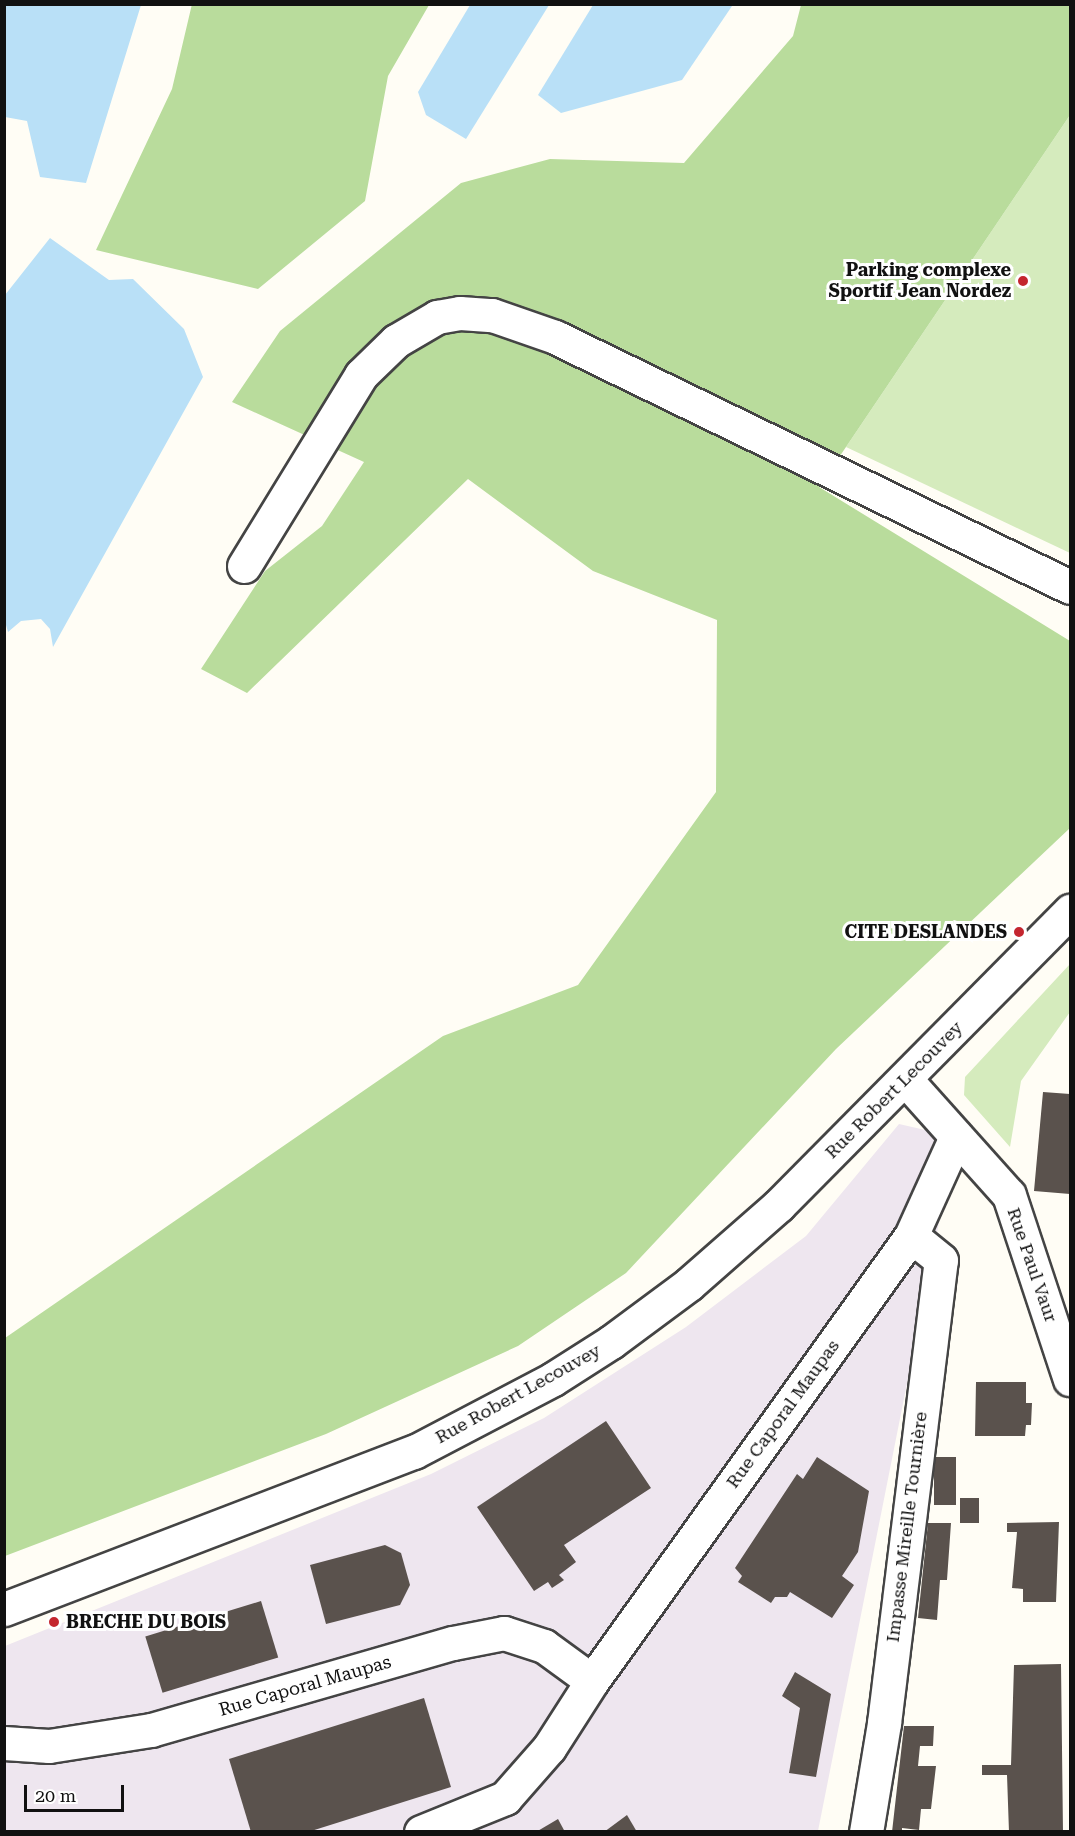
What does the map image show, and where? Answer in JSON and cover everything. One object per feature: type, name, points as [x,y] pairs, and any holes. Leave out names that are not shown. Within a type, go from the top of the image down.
[{"type":"street","points":[[244,566],[361,375],[396,341],[437,317],[460,313],[492,315],[555,337],[1071,587]]},
{"type":"street","name":"Rue Robert Lecouvey","points":[[4,1609],[414,1452],[553,1379],[689,1284],[780,1204],[906,1080],[1071,911]]},
{"type":"street","name":"Rue Paul Vaur","points":[[906,1080],[1009,1195],[1071,1379]]},
{"type":"street","name":"Rue Caporal Maupas","points":[[421,1832],[506,1798],[549,1748],[592,1681],[911,1236],[956,1137]]},
{"type":"street","name":"Impasse Mireille Tournière","points":[[866,1832],[884,1723],[941,1260],[911,1236]]},
{"type":"street","name":"Rue Caporal Maupas","points":[[4,1743],[50,1746],[152,1730],[453,1643],[504,1633],[544,1646],[592,1681]]},
{"type":"shaded area","points":[[899,1124],[956,1137],[818,1831],[5,1832],[5,1646],[431,1474],[544,1418],[686,1327],[806,1236]]},
{"type":"green space","points":[[192,4],[429,5],[388,76],[365,201],[258,289],[96,250],[172,89]]},
{"type":"green space","points":[[801,5],[1070,5],[1070,115],[819,487],[1070,641],[1070,828],[836,1049],[626,1273],[518,1346],[326,1434],[5,1556],[5,1338],[443,1036],[578,985],[716,792],[717,620],[593,571],[468,479],[247,693],[201,669],[265,571],[322,526],[364,462],[232,402],[280,331],[461,183],[550,159],[684,163],[793,36]]},
{"type":"green space","name":"Parking complexe Sportif Jean Nordez","points":[[1070,115],[1070,553],[846,447]]},
{"type":"green space","points":[[1070,964],[1070,1012],[1021,1081],[1010,1147],[964,1095],[965,1077]]},
{"type":"water","points":[[732,4],[732,6],[682,80],[561,113],[538,95],[593,5]]},
{"type":"water","points":[[4,5],[141,5],[86,183],[40,177],[27,121],[5,117]]},
{"type":"water","points":[[470,5],[549,5],[466,139],[426,115],[418,92]]},
{"type":"water","points":[[50,238],[109,280],[133,279],[184,329],[203,377],[53,647],[50,629],[41,619],[21,621],[8,632],[4,618],[5,295]]},
{"type":"building","points":[[1043,1092],[1070,1094],[1070,1194],[1034,1191]]},
{"type":"building","points":[[976,1382],[1026,1382],[1026,1403],[1032,1403],[1031,1425],[1026,1425],[1025,1436],[975,1436]]},
{"type":"building","points":[[606,1421],[651,1488],[564,1545],[576,1562],[559,1575],[564,1580],[552,1588],[548,1582],[534,1591],[477,1507]]},
{"type":"building","points":[[817,1457],[869,1491],[858,1552],[842,1576],[854,1585],[832,1618],[790,1592],[787,1597],[775,1597],[771,1603],[738,1582],[742,1576],[735,1568],[797,1474],[803,1479]]},
{"type":"building","points":[[934,1457],[956,1457],[956,1505],[934,1505]]},
{"type":"building","points":[[960,1498],[979,1498],[979,1523],[960,1523]]},
{"type":"building","points":[[1059,1522],[1056,1602],[1023,1602],[1023,1589],[1012,1588],[1017,1532],[1007,1532],[1007,1523]]},
{"type":"building","points":[[928,1523],[951,1523],[947,1580],[940,1580],[937,1620],[918,1618]]},
{"type":"building","points":[[385,1545],[401,1553],[410,1585],[400,1605],[326,1624],[310,1565]]},
{"type":"building","points":[[261,1601],[278,1657],[163,1693],[145,1636]]},
{"type":"building","points":[[1061,1664],[1063,1832],[1009,1832],[1007,1775],[982,1775],[982,1765],[1011,1765],[1014,1665]]},
{"type":"building","points":[[795,1672],[831,1694],[816,1777],[789,1773],[800,1708],[782,1696]]},
{"type":"building","points":[[424,1698],[451,1787],[308,1832],[251,1832],[229,1759]]},
{"type":"building","points":[[904,1726],[934,1726],[933,1746],[920,1746],[918,1766],[936,1766],[931,1809],[921,1809],[919,1830],[902,1828],[902,1832],[892,1832]]},
{"type":"building","points":[[627,1815],[637,1832],[604,1832]]},
{"type":"building","points":[[558,1819],[565,1832],[536,1832]]},
{"type":"place","name":"Parking complexe Sportif Jean Nordez","points":[[1023,281]]},
{"type":"place","name":"CITE DESLANDES","points":[[1019,932]]},
{"type":"place","name":"BRECHE DU BOIS","points":[[54,1622]]}]
